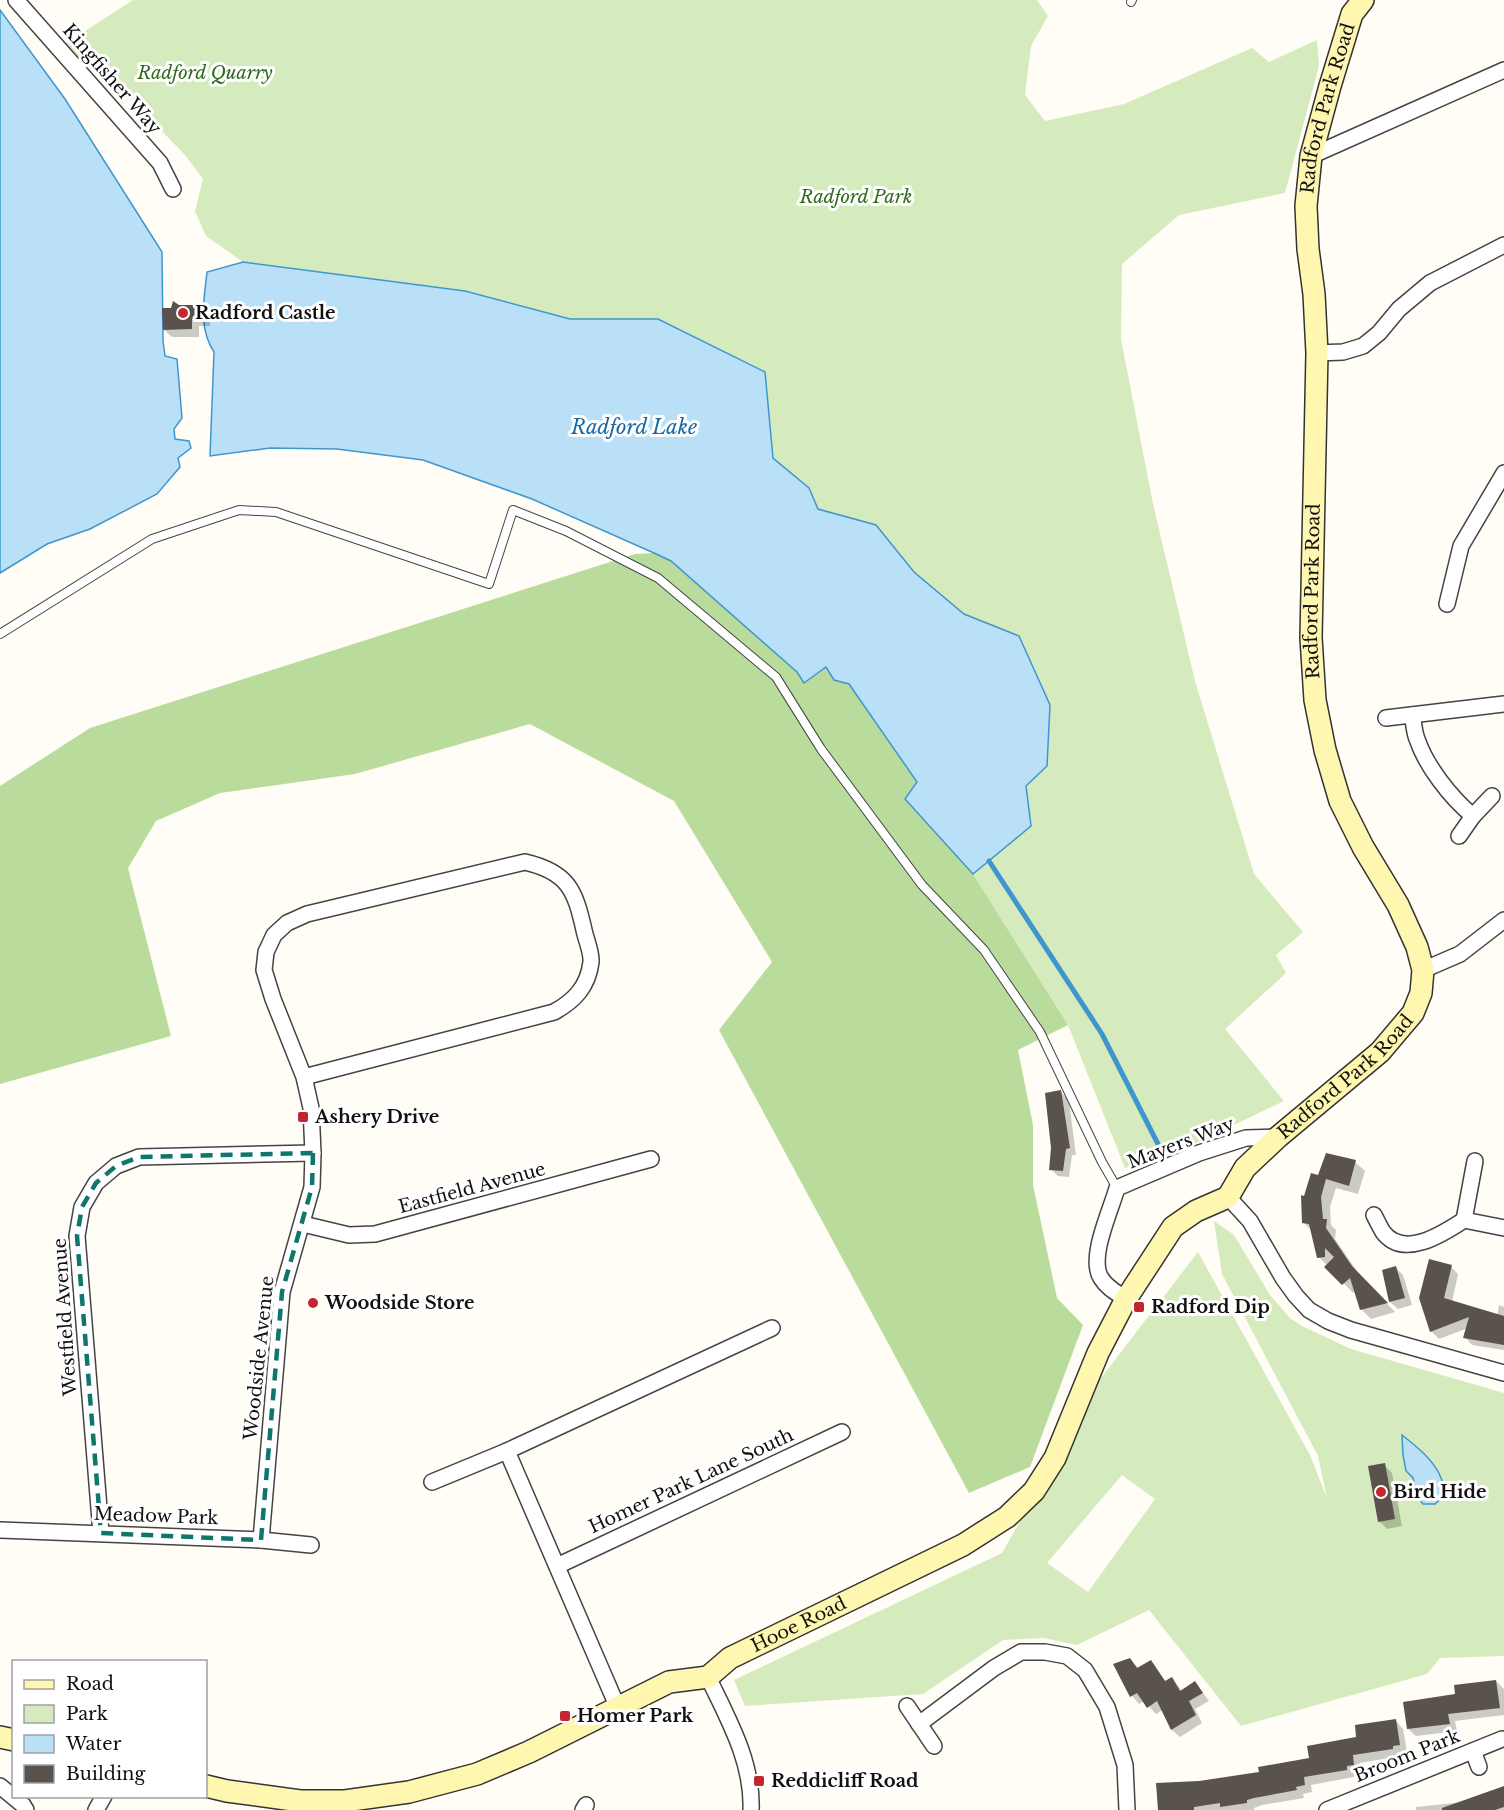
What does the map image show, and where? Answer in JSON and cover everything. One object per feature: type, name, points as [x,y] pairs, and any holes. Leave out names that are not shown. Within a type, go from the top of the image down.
[{"type":"street","name":"Kingfisher Way","points":[[16,0],[160,163],[173,189]]},
{"type":"street","name":"Radford Park Road","points":[[1228,1197],[1245,1168],[1278,1137],[1380,1052],[1413,1014],[1421,993],[1423,970],[1417,947],[1398,905],[1340,801],[1325,750],[1315,700],[1311,638],[1317,353],[1306,206],[1311,156],[1330,86],[1352,14],[1363,0]]},
{"type":"street","points":[[1311,156],[1504,70]]},
{"type":"street","points":[[1317,353],[1343,352],[1363,345],[1379,333],[1399,309],[1430,283],[1504,245]]},
{"type":"street","points":[[1447,604],[1461,546],[1504,473]]},
{"type":"street","points":[[1386,718],[1504,704]]},
{"type":"street","points":[[1412,715],[1417,738],[1425,756],[1447,790],[1459,805],[1473,816]]},
{"type":"street","points":[[1459,836],[1473,816],[1492,796]]},
{"type":"street","points":[[525,862],[546,867],[564,880],[578,901],[591,960],[585,982],[572,1002],[554,1012],[304,1077],[264,970],[266,952],[274,935],[287,923],[307,914],[525,862]]},
{"type":"street","points":[[1423,970],[1460,954],[1504,920]]},
{"type":"street","name":"Woodside Avenue","points":[[261,1540],[282,1292],[312,1187],[311,1108],[304,1077]]},
{"type":"street","name":"Mayers Way","points":[[1126,1299],[1112,1290],[1101,1278],[1096,1264],[1098,1250],[1117,1188],[1199,1153],[1246,1138],[1278,1137]]},
{"type":"street","name":"Westfield Avenue","points":[[101,1533],[77,1236],[82,1207],[96,1184],[116,1166],[139,1157],[313,1153]]},
{"type":"street","name":"Eastfield Avenue","points":[[303,1224],[349,1235],[375,1234],[651,1159]]},
{"type":"street","points":[[1464,1220],[1475,1161]]},
{"type":"street","points":[[1228,1197],[1250,1221],[1283,1278],[1309,1310],[1351,1330],[1504,1373]]},
{"type":"street","name":"Hooe Road","points":[[708,1677],[730,1658],[963,1545],[1007,1517],[1034,1491],[1055,1458],[1098,1353],[1126,1299],[1173,1227],[1196,1212],[1228,1197]]},
{"type":"street","points":[[1374,1215],[1384,1234],[1397,1242],[1424,1243],[1440,1236],[1464,1220],[1504,1228]]},
{"type":"street","points":[[432,1482],[507,1451],[772,1328]]},
{"type":"street","name":"Homer Park Lane South","points":[[557,1566],[843,1432]]},
{"type":"street","points":[[507,1451],[618,1708]]},
{"type":"street","name":"Meadow Park","points":[[0,1530],[261,1540],[310,1545]]},
{"type":"street","points":[[919,1724],[994,1668],[1022,1652],[1045,1652],[1067,1656],[1085,1670],[1107,1707],[1125,1765],[1127,1810]]},
{"type":"street","points":[[207,1785],[227,1791],[345,1805],[409,1792],[477,1774],[529,1752],[675,1680],[708,1677],[741,1745],[752,1795],[752,1810]]},
{"type":"street","points":[[907,1706],[934,1746]]},
{"type":"street","name":"Broom Park","points":[[1327,1810],[1502,1739]]},
{"type":"street","points":[[1473,1751],[1479,1767]]},
{"type":"street","points":[[0,1786],[12,1796]]},
{"type":"street","points":[[14,1798],[26,1810]]},
{"type":"lane","points":[[0,634],[152,539],[239,510],[276,512],[489,584],[513,510],[566,531],[658,578],[776,677],[821,749],[922,885],[984,950],[1040,1032],[1102,1162],[1117,1188]]},
{"type":"highlighted area","points":[[313,1153],[312,1187],[282,1292],[261,1540],[101,1533],[77,1236],[82,1207],[96,1183],[116,1166],[139,1157]]},
{"type":"green space","name":"Radford Park","points":[[133,0],[1037,0],[1048,16],[1031,46],[1025,95],[1045,121],[1124,104],[1252,48],[1269,62],[1317,40],[1319,66],[1285,193],[1179,215],[1122,264],[1121,339],[1153,504],[1195,681],[1254,874],[1303,932],[1276,955],[1286,973],[1225,1029],[1284,1101],[1196,1143],[1125,1168],[1068,1025],[973,874],[1031,826],[1026,786],[1019,636],[964,614],[914,572],[876,525],[818,509],[809,488],[773,458],[770,418],[658,319],[570,319],[465,291],[404,285],[243,262],[206,236],[195,211],[203,179],[185,155],[117,85],[59,48]]},
{"type":"green space","points":[[654,553],[671,561],[797,672],[804,682],[826,667],[834,680],[849,684],[917,782],[905,799],[973,874],[1068,1025],[1018,1050],[1033,1125],[1033,1185],[1057,1298],[1083,1325],[1030,1467],[969,1493],[719,1030],[772,962],[674,801],[530,724],[355,774],[220,793],[156,821],[128,868],[171,1036],[0,1084],[0,786],[90,728],[635,554]]},
{"type":"green space","points":[[1214,1221],[1234,1235],[1270,1295],[1290,1318],[1302,1326],[1351,1349],[1504,1393],[1504,1656],[1440,1658],[1427,1674],[1241,1726],[1149,1610],[1077,1645],[1044,1638],[1003,1640],[923,1694],[745,1706],[734,1680],[1002,1553],[1101,1378],[1198,1252],[1310,1455],[1327,1498],[1318,1456],[1222,1274]],"holes":[[[1122,1475],[1155,1499],[1088,1592],[1047,1563]]]},
{"type":"water","points":[[0,10],[65,99],[162,252],[163,341],[165,356],[177,359],[182,418],[174,429],[175,439],[189,441],[191,448],[178,458],[180,467],[157,494],[90,529],[47,544],[0,573]]},
{"type":"water","name":"Radford Lake","points":[[243,262],[465,291],[570,319],[658,319],[765,372],[773,458],[809,488],[818,509],[876,525],[914,572],[964,614],[1019,636],[1050,705],[1047,766],[1026,786],[1031,826],[973,874],[905,799],[917,782],[849,684],[834,680],[826,667],[804,683],[797,672],[671,561],[654,553],[532,499],[423,460],[337,449],[270,448],[210,456],[214,352],[204,323],[207,272]]},
{"type":"water","points":[[1402,1435],[1424,1454],[1438,1472],[1443,1483],[1443,1497],[1435,1504],[1423,1504],[1417,1496],[1413,1478],[1406,1471]]},
{"type":"building","name":"Radford Castle","points":[[173,301],[179,305],[203,305],[203,319],[192,319],[192,329],[163,330],[162,308],[171,308]]},
{"type":"building","points":[[1061,1090],[1070,1148],[1066,1149],[1063,1171],[1049,1170],[1051,1148],[1045,1093]]},
{"type":"building","points":[[1326,1153],[1356,1160],[1349,1186],[1326,1179],[1321,1197],[1323,1219],[1327,1219],[1326,1228],[1352,1266],[1388,1303],[1360,1310],[1350,1278],[1342,1285],[1324,1267],[1334,1257],[1325,1248],[1325,1257],[1317,1258],[1309,1224],[1302,1223],[1301,1195],[1304,1196],[1311,1173],[1318,1175]]},
{"type":"building","points":[[1429,1259],[1452,1265],[1444,1298],[1504,1316],[1504,1345],[1463,1338],[1469,1317],[1430,1332],[1419,1298]]},
{"type":"building","points":[[1396,1266],[1405,1298],[1389,1302],[1382,1270]]},
{"type":"building","name":"Bird Hide","points":[[1385,1463],[1395,1519],[1378,1522],[1368,1466]]},
{"type":"building","points":[[1130,1658],[1137,1668],[1151,1660],[1165,1681],[1172,1677],[1180,1691],[1195,1681],[1203,1693],[1189,1701],[1196,1715],[1171,1730],[1157,1701],[1147,1708],[1137,1693],[1130,1697],[1113,1664]]},
{"type":"building","points":[[1496,1680],[1500,1708],[1448,1714],[1450,1724],[1407,1729],[1403,1702],[1455,1694],[1454,1685]]},
{"type":"building","points":[[1396,1719],[1400,1745],[1393,1746],[1393,1749],[1353,1755],[1354,1765],[1347,1766],[1347,1770],[1304,1777],[1305,1785],[1296,1787],[1297,1790],[1254,1798],[1247,1800],[1247,1803],[1220,1807],[1220,1803],[1194,1807],[1194,1810],[1158,1810],[1156,1783],[1199,1781],[1259,1772],[1258,1767],[1309,1758],[1307,1746],[1356,1737],[1355,1725]]},
{"type":"building","points":[[1504,1786],[1504,1807],[1495,1810],[1442,1810],[1442,1808]]},
{"type":"waterway","points":[[989,861],[1102,1034],[1158,1144]]},
{"type":"place","name":"Radford Castle","points":[[183,313]]},
{"type":"place","name":"Ashery Drive","points":[[303,1117]]},
{"type":"place","name":"Woodside Store","points":[[313,1303]]},
{"type":"place","name":"Radford Dip","points":[[1139,1307]]},
{"type":"place","name":"Bird Hide","points":[[1381,1492]]},
{"type":"place","name":"Homer Park","points":[[565,1716]]},
{"type":"place","name":"Reddicliff Road","points":[[759,1781]]},
{"type":"park label","name":"Radford Quarry","points":[[205,73]]}]
